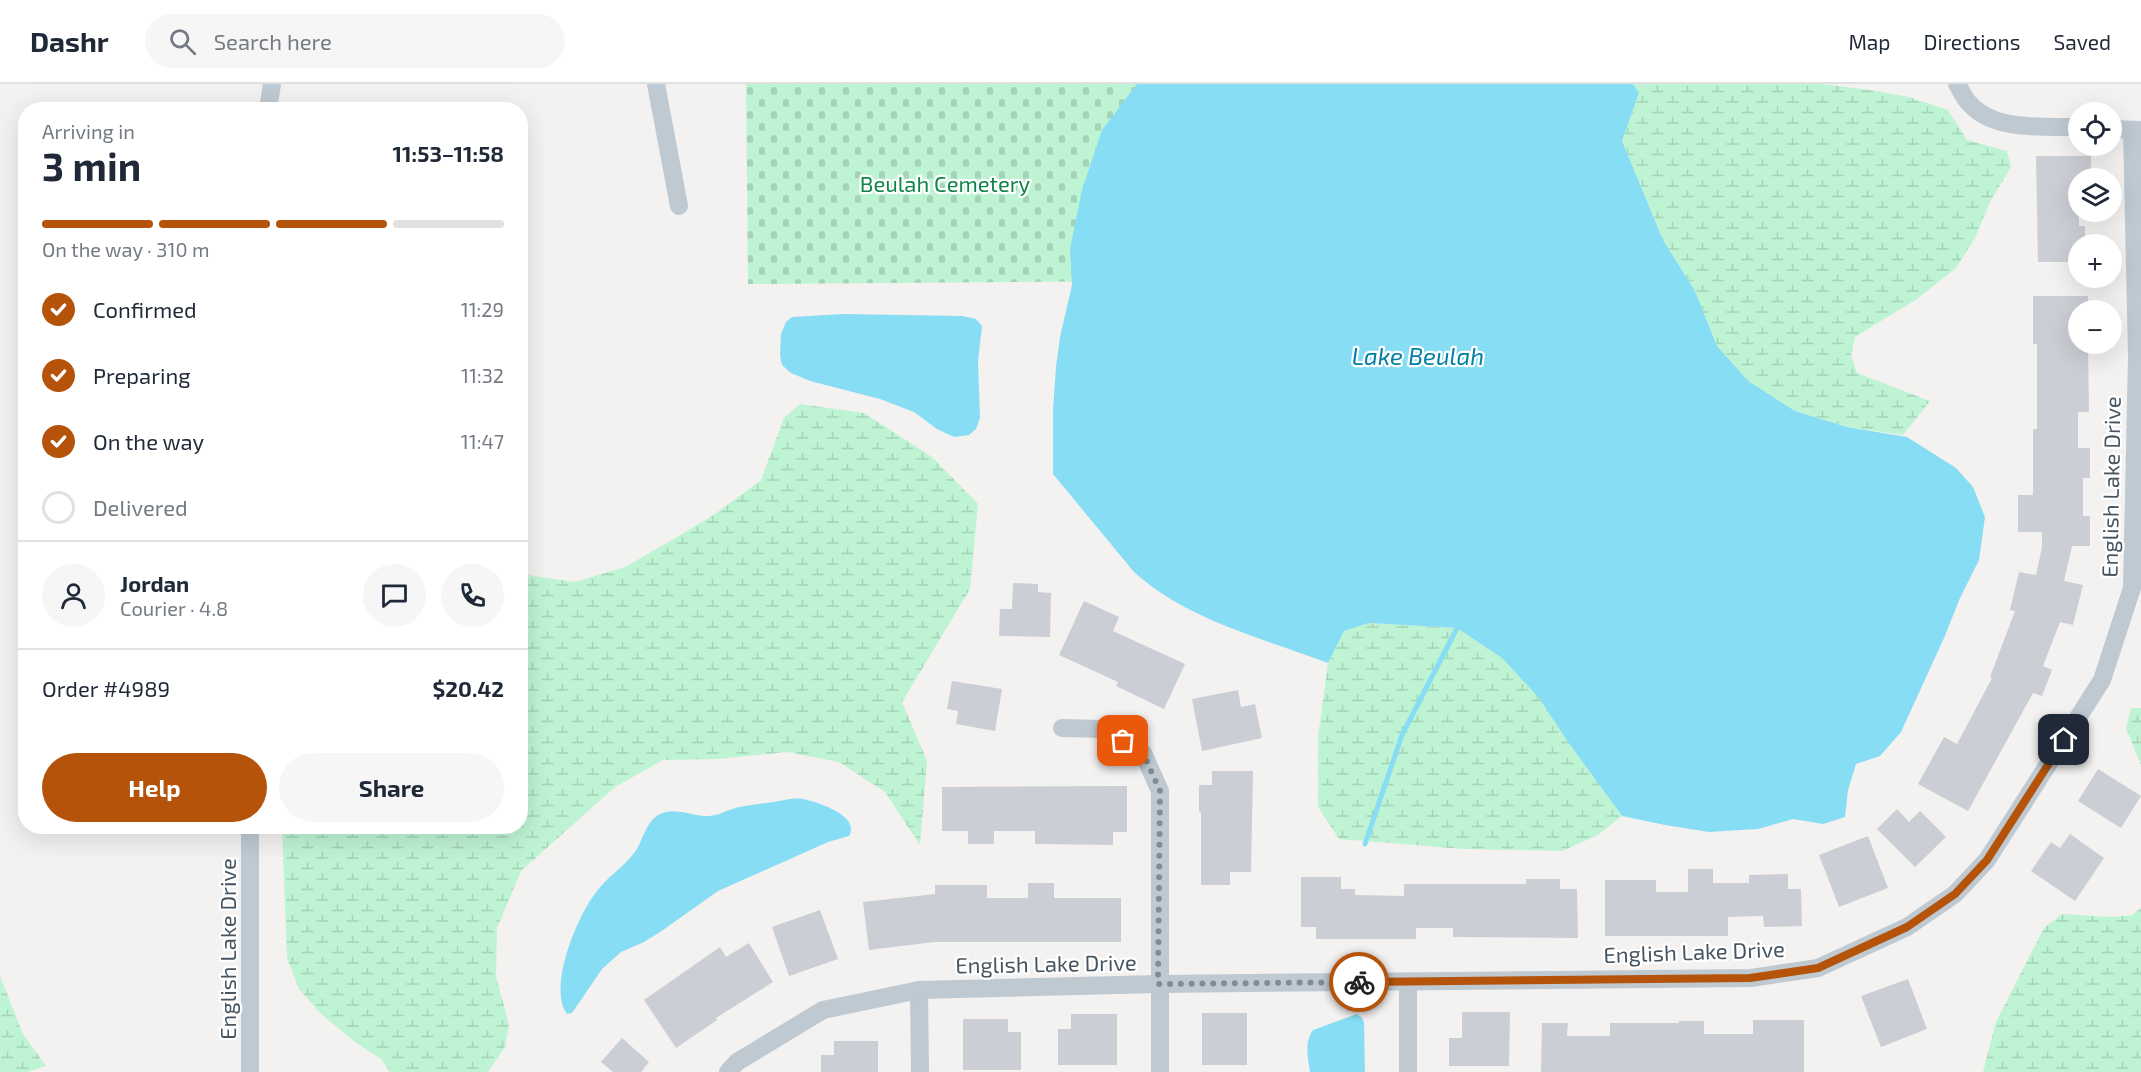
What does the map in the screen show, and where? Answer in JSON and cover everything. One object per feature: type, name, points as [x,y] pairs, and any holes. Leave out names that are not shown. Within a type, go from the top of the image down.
[{"type":"street","points":[[269,102],[272,84]]},
{"type":"street","points":[[656,84],[679,206]]},
{"type":"street","points":[[1957,84],[1970,104],[1993,120],[2026,125],[2068,127]]},
{"type":"street","points":[[2122,129],[2137,130]]},
{"type":"street","name":"English Lake Drive","points":[[728,1072],[737,1062],[823,1010],[919,990],[1158,984],[1750,978],[1818,968],[1907,927],[1955,894],[1987,860],[2102,680],[2137,588],[2139,357],[2137,130]]},
{"type":"street","points":[[1062,728],[1104,729],[1143,753],[1160,791],[1158,984],[1160,1072]]},
{"type":"street","name":"English Lake Drive","points":[[250,834],[250,1072]]},
{"type":"street","points":[[1408,982],[1408,1072]]},
{"type":"street","points":[[919,990],[920,1072]]},
{"type":"green space","name":"Beulah Cemetery","points":[[746,84],[1276,84],[1278,280],[748,284]]},
{"type":"green space","points":[[1633,84],[1822,84],[1877,91],[1909,97],[1948,110],[1967,140],[2007,151],[2011,167],[1990,202],[1975,238],[1956,268],[1917,299],[1855,337],[1851,355],[1857,373],[1930,401],[1903,435],[1847,427],[1795,411],[1748,382],[1717,346],[1695,291],[1663,240],[1622,141],[1639,93]]},
{"type":"green space","points":[[800,404],[864,413],[932,457],[978,504],[970,589],[902,702],[927,761],[920,845],[885,792],[839,762],[787,752],[718,759],[663,760],[615,787],[521,871],[497,928],[496,976],[509,1025],[505,1047],[488,1072],[390,1072],[381,1059],[355,1042],[320,1013],[299,989],[287,958],[282,834],[528,834],[528,575],[575,582],[625,567],[715,514],[761,480],[784,418]]},
{"type":"green space","points":[[1369,623],[1457,628],[1502,658],[1539,698],[1622,816],[1598,835],[1562,851],[1464,849],[1339,839],[1318,807],[1318,737],[1328,663],[1344,631]]},
{"type":"green space","points":[[2131,708],[2141,708],[2141,765],[2126,728]]},
{"type":"green space","points":[[2141,908],[2141,1072],[1983,1072],[1996,1022],[2044,928],[2062,914],[2112,917],[2132,915]]},
{"type":"green space","points":[[0,976],[23,1034],[46,1066],[27,1072],[0,1072]]},
{"type":"water","name":"Lake Beulah","points":[[1137,84],[1633,84],[1639,93],[1622,141],[1663,240],[1695,291],[1717,346],[1748,381],[1795,411],[1847,427],[1907,437],[1956,468],[1973,487],[1985,517],[1979,560],[1901,732],[1880,756],[1856,764],[1848,790],[1845,817],[1823,824],[1793,819],[1758,829],[1709,832],[1622,816],[1539,698],[1502,658],[1457,628],[1369,623],[1344,631],[1328,663],[1201,615],[1155,589],[1134,572],[1053,474],[1053,410],[1060,337],[1072,285],[1070,249],[1082,190],[1102,130]]},
{"type":"water","points":[[843,314],[962,316],[976,319],[982,326],[978,361],[980,418],[976,429],[969,435],[954,437],[937,429],[914,412],[880,399],[810,381],[791,373],[782,365],[781,334],[786,322],[792,317]]},
{"type":"water","points":[[789,799],[810,801],[836,811],[849,822],[851,829],[849,836],[828,842],[718,891],[644,942],[621,952],[602,969],[572,1013],[567,1014],[562,1002],[563,969],[567,951],[581,916],[597,891],[635,852],[655,817],[671,811],[709,816],[739,807]]},
{"type":"water","points":[[1357,1014],[1364,1023],[1365,1072],[1310,1072],[1308,1045],[1313,1030]]},
{"type":"building","points":[[2036,156],[2091,156],[2091,168],[2068,168],[2068,222],[2079,222],[2079,226],[2085,226],[2085,234],[2068,234],[2068,262],[2038,262]]},
{"type":"building","points":[[2033,296],[2088,296],[2088,300],[2068,300],[2068,354],[2088,354],[2089,412],[2078,412],[2078,448],[2090,448],[2090,478],[2083,478],[2083,516],[2090,516],[2090,546],[2072,546],[2064,581],[2083,585],[2073,625],[2060,622],[2043,666],[2052,670],[2042,696],[2033,693],[1968,811],[1918,784],[1944,737],[1957,744],[1992,678],[1990,677],[2015,611],[2010,610],[2019,572],[2036,575],[2042,547],[2042,532],[2018,532],[2018,495],[2033,495],[2033,429],[2037,429],[2037,344],[2033,344]]},
{"type":"building","points":[[1013,583],[1038,584],[1038,592],[1051,593],[1050,637],[999,636],[1000,609],[1012,609]]},
{"type":"building","points":[[1084,601],[1119,617],[1113,631],[1185,664],[1164,709],[1116,686],[1118,682],[1059,655]]},
{"type":"building","points":[[952,681],[1002,689],[995,731],[956,724],[958,711],[947,709]]},
{"type":"building","points":[[1238,690],[1241,707],[1255,704],[1262,738],[1202,751],[1192,699]]},
{"type":"building","points":[[2098,769],[2141,796],[2121,828],[2078,801]]},
{"type":"building","points":[[1212,771],[1253,771],[1251,872],[1230,872],[1230,885],[1201,885],[1199,785],[1212,785]]},
{"type":"building","points":[[1127,786],[1127,832],[1113,832],[1113,845],[1035,844],[1035,831],[994,831],[994,844],[968,844],[968,831],[942,831],[942,787]]},
{"type":"building","points":[[1897,809],[1909,822],[1920,811],[1946,837],[1915,867],[1877,829]]},
{"type":"building","points":[[2070,834],[2104,858],[2075,901],[2031,871],[2051,842],[2060,848]]},
{"type":"building","points":[[1868,836],[1888,888],[1839,907],[1819,855]]},
{"type":"building","points":[[1688,869],[1713,869],[1713,883],[1749,883],[1749,875],[1788,874],[1788,889],[1801,889],[1802,926],[1764,927],[1763,916],[1728,917],[1728,936],[1605,936],[1605,880],[1656,880],[1656,892],[1688,892]]},
{"type":"building","points":[[1301,877],[1341,877],[1341,889],[1355,889],[1355,895],[1404,896],[1404,884],[1526,884],[1526,879],[1560,879],[1560,889],[1577,889],[1578,938],[1453,937],[1453,928],[1416,928],[1416,939],[1316,939],[1316,927],[1301,927]]},
{"type":"building","points":[[1028,883],[1054,883],[1054,898],[1121,898],[1121,942],[934,942],[869,950],[863,902],[935,894],[935,885],[987,885],[987,898],[1028,898]]},
{"type":"building","points":[[820,910],[838,959],[789,976],[772,927]]},
{"type":"building","points":[[749,943],[773,982],[716,1018],[717,1020],[676,1048],[644,1000],[720,947],[726,957]]},
{"type":"building","points":[[1908,979],[1927,1029],[1881,1047],[1861,996]]},
{"type":"building","points":[[1462,1012],[1510,1012],[1509,1066],[1449,1066],[1449,1038],[1462,1038]]},
{"type":"building","points":[[1202,1013],[1247,1013],[1247,1065],[1202,1065]]},
{"type":"building","points":[[1071,1014],[1117,1014],[1117,1065],[1058,1065],[1058,1029],[1071,1029]]},
{"type":"building","points":[[963,1019],[1008,1019],[1008,1032],[1021,1032],[1021,1070],[963,1070]]},
{"type":"building","points":[[1753,1020],[1804,1020],[1804,1072],[1541,1072],[1542,1023],[1568,1023],[1567,1036],[1610,1036],[1610,1023],[1679,1023],[1679,1021],[1704,1021],[1704,1034],[1753,1034]]},
{"type":"building","points":[[622,1038],[649,1062],[641,1072],[613,1072],[601,1062]]},
{"type":"building","points":[[834,1041],[878,1041],[878,1072],[821,1072],[821,1055],[834,1055]]},
{"type":"waterway","points":[[1365,844],[1402,735],[1457,628],[1456,622]]},
{"type":"way so far","points":[[1123,741],[1143,753],[1160,791],[1158,984],[1359,982]]},
{"type":"route","points":[[1359,982],[1750,978],[1818,968],[1907,927],[1955,894],[1987,860],[2064,740]]}]
